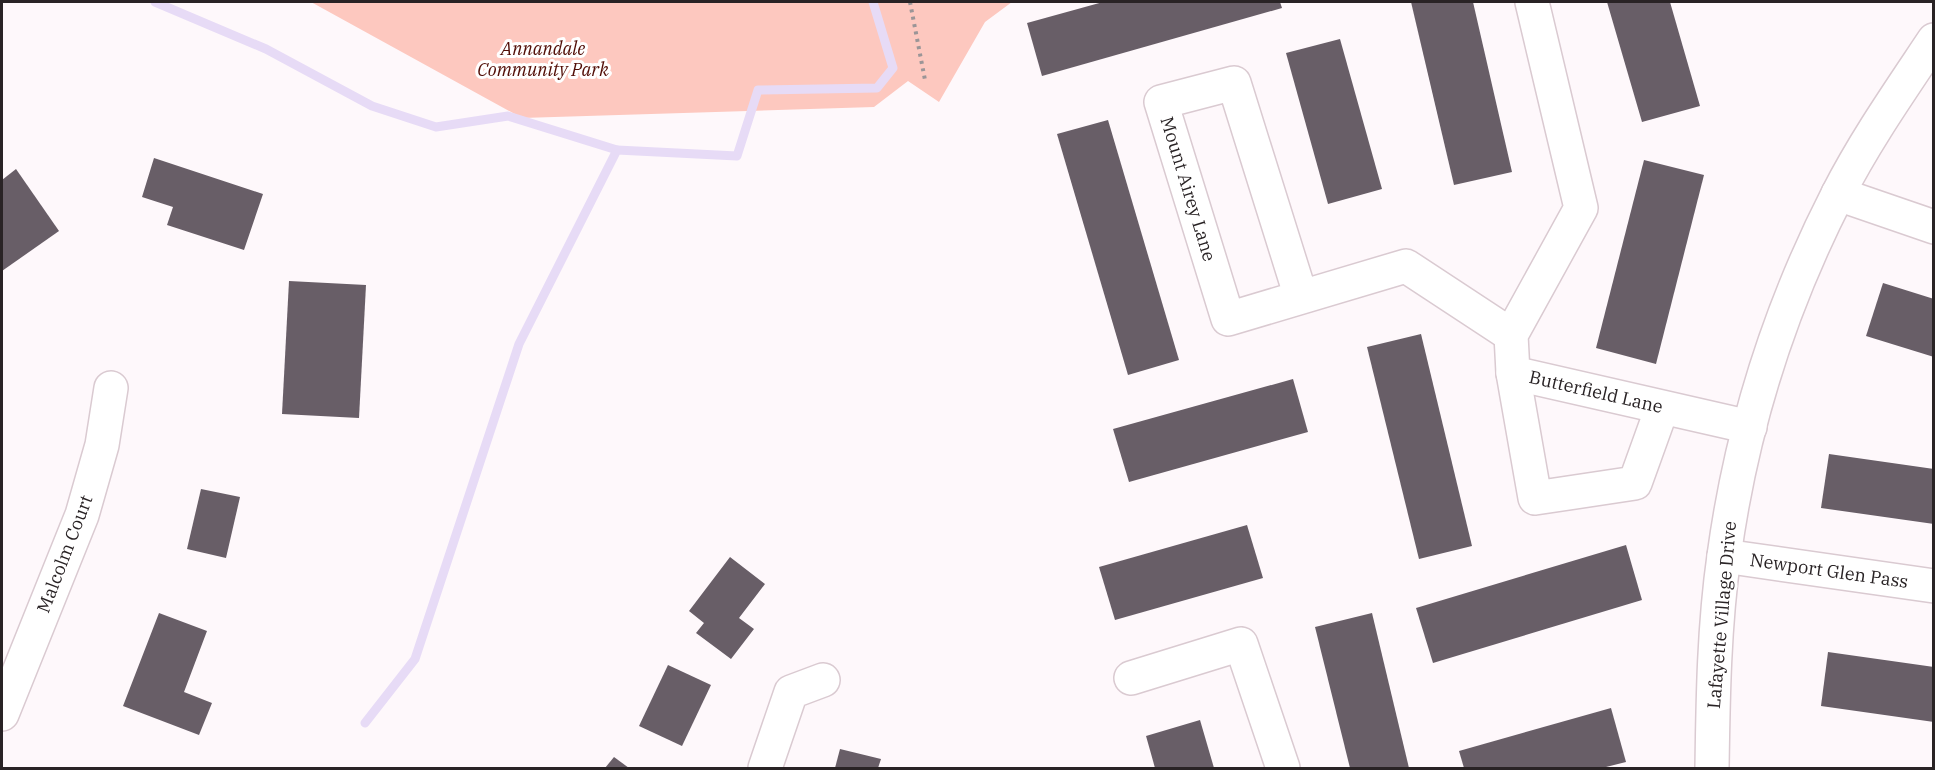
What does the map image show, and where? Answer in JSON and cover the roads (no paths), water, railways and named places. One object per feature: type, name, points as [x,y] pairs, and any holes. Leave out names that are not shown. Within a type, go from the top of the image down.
[{"type":"street","points":[[1511,335],[1581,208],[1532,2]]},
{"type":"street","name":"Lafayette Village Drive","points":[[1712,768],[1714,673],[1724,556],[1740,459],[1768,360],[1800,275],[1838,194],[1891,104],[1934,40]]},
{"type":"street","name":"Mount Airey Lane","points":[[1301,297],[1234,83],[1161,102],[1228,319],[1406,266],[1511,335]]},
{"type":"street","points":[[1838,194],[1934,227]]},
{"type":"street","name":"Butterfield Lane","points":[[1511,335],[1513,373],[1750,427]]},
{"type":"street","points":[[1513,373],[1535,498],[1635,483],[1662,408]]},
{"type":"street","name":"Malcolm Court","points":[[2,714],[82,515],[102,445],[111,388]]},
{"type":"street","name":"Newport Glen Pass","points":[[1724,556],[1934,586]]},
{"type":"street","points":[[1131,678],[1241,644],[1283,768]]},
{"type":"street","points":[[765,768],[792,692],[823,680]]},
{"type":"waterway","points":[[155,2],[266,49],[372,106],[436,127],[508,116],[617,150]]},
{"type":"waterway","points":[[365,723],[415,659],[519,344],[617,150],[737,156],[758,90],[877,88],[893,68],[873,2]]},
{"type":"park label","name":"Annandale Community Park","points":[[543,59]]}]
